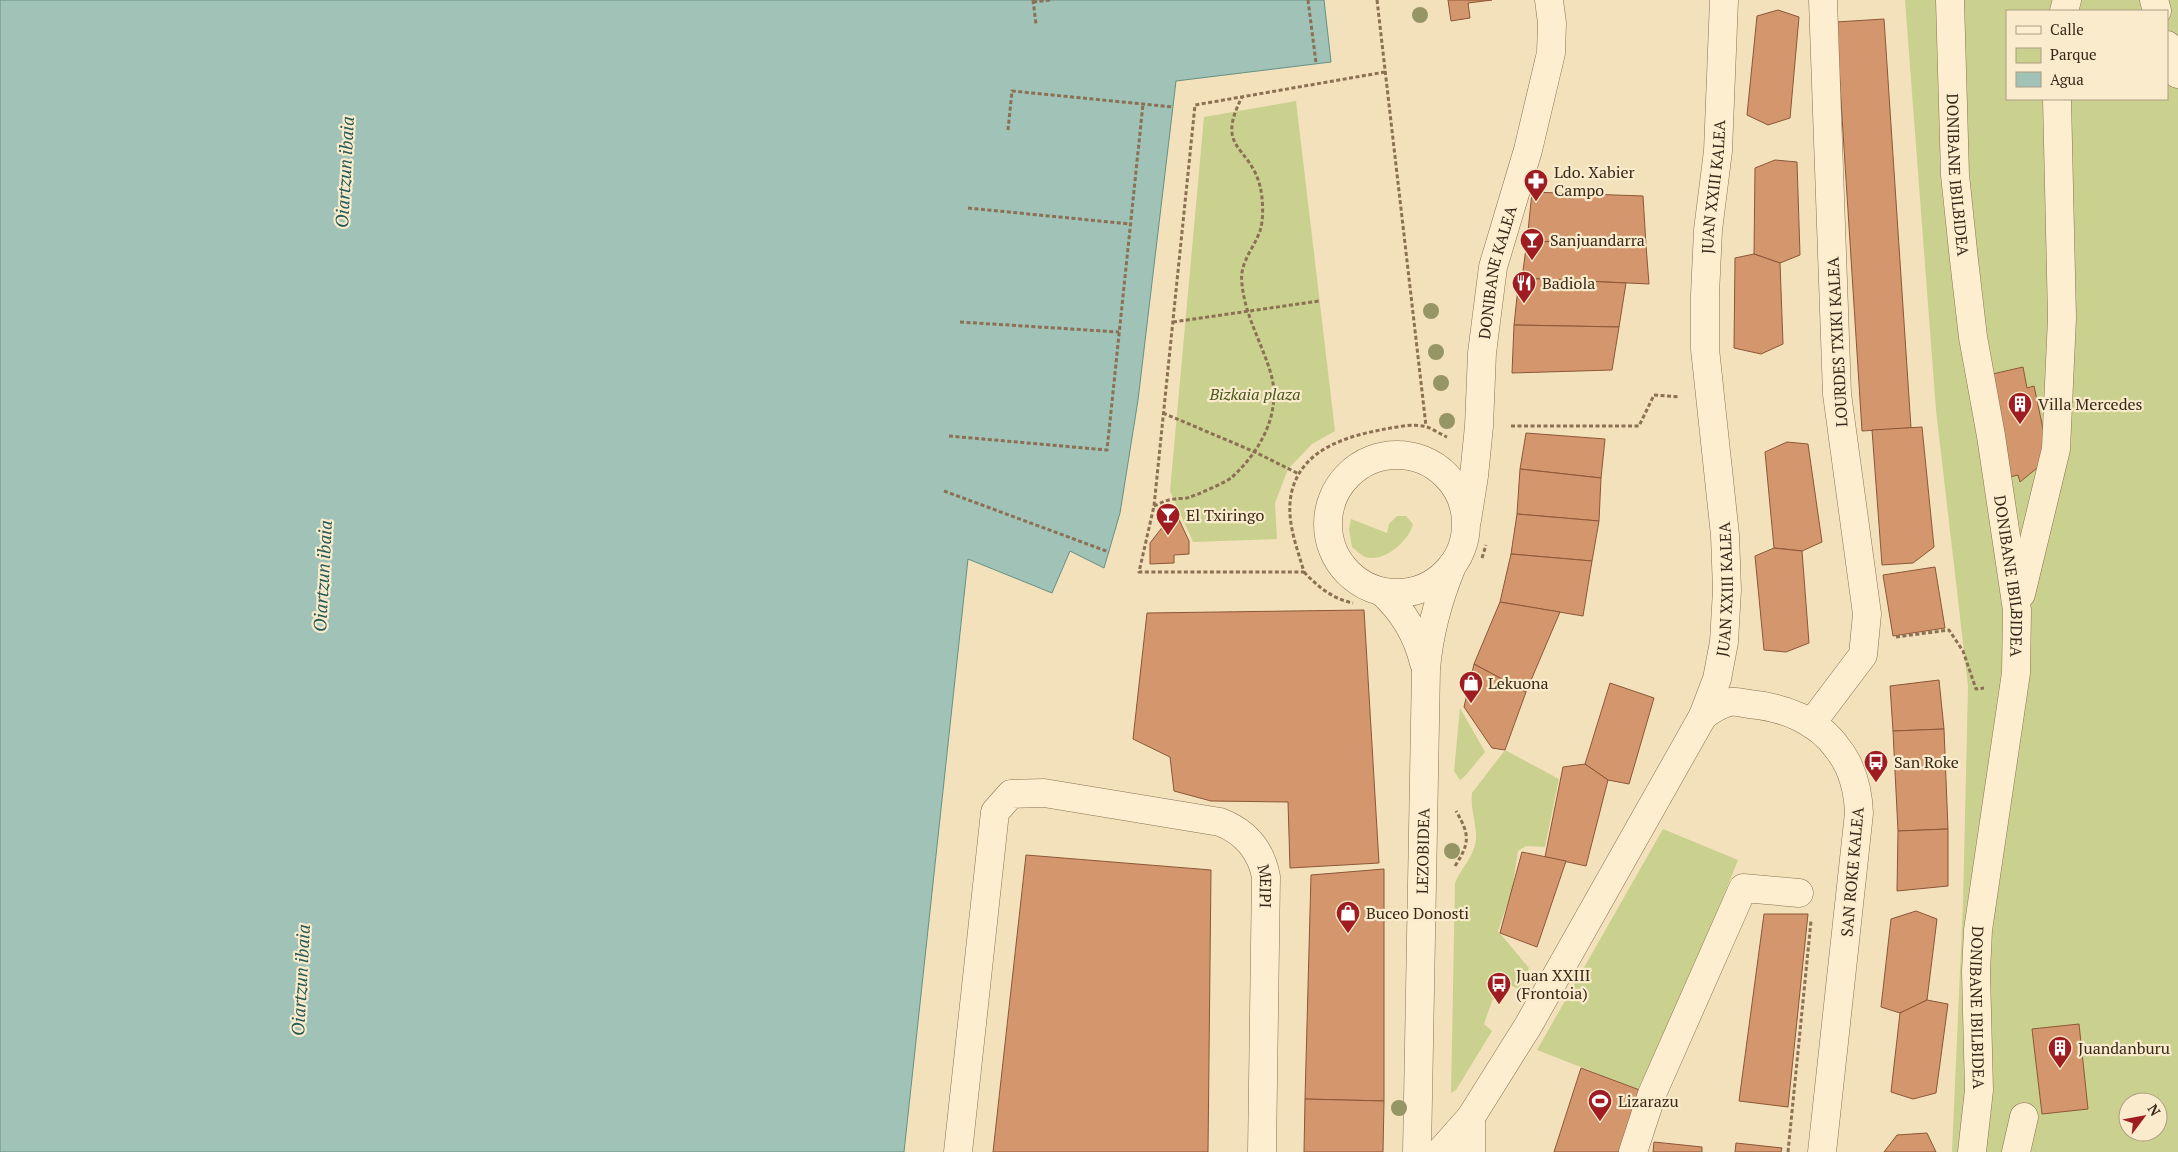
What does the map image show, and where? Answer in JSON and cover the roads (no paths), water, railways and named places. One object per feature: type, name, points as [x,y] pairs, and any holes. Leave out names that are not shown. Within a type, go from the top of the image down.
[{"type":"street","name":"DONIBANE KALEA","points":[[1466,520],[1479,426],[1482,353],[1493,267],[1528,150],[1551,53],[1552,23],[1549,0]]},
{"type":"street","name":"JUAN XXIII KALEA","points":[[1440,1152],[1472,1117],[1528,1026],[1703,716],[1717,679],[1724,642],[1727,590],[1725,535],[1705,349],[1705,304],[1708,230],[1718,151],[1724,0]]},
{"type":"street","name":"LOURDES TXIKI KALEA","points":[[1811,724],[1863,655],[1866,641],[1867,614],[1837,394],[1824,0]]},
{"type":"street","name":"DONIBANE IBILBIDEA","points":[[1950,0],[1955,174],[1962,241],[1973,337],[1991,436],[2017,610],[2016,673],[1978,930],[1976,972],[1979,1090],[1972,1152]]},
{"type":"street","points":[[2168,48],[2178,74]]},
{"type":"street","points":[[2017,610],[2056,449],[2062,318],[2057,100]]},
{"type":"street","points":[[1402,455],[1421,459],[1438,469],[1453,483],[1462,501],[1466,520],[1466,537],[1452,566],[1438,580],[1421,589],[1370,598],[1343,567],[1334,552],[1329,536],[1328,518],[1332,501],[1340,486],[1351,473],[1365,463],[1381,457],[1402,455]]},
{"type":"street","name":"LEZOBIDEA","points":[[1417,1152],[1426,669],[1428,642],[1452,566]]},
{"type":"street","name":"LEZOBIDEA","points":[[1370,598],[1398,608],[1411,626],[1420,647],[1426,669]]},
{"type":"street","name":"SAN ROKE KALEA","points":[[1703,716],[1716,706],[1731,702],[1782,710],[1811,724],[1833,742],[1847,763],[1856,787],[1859,813],[1822,1152]]},
{"type":"street","name":"MEIPI","points":[[958,1152],[995,812],[1011,794],[1044,793],[1220,822],[1242,834],[1259,853],[1266,876],[1262,1152]]},
{"type":"street","points":[[1633,1152],[1652,1094],[1743,888],[1799,893]]},
{"type":"street","points":[[1418,1104],[1427,1120],[1440,1129],[1456,1125],[1472,1117]]},
{"type":"street","name":"JUAN XXIII KALEA","points":[[1471,1152],[1472,1117]]},
{"type":"street","points":[[2016,1152],[2024,1117]]},
{"type":"water","name":"Oiartzun ibaia","points":[[0,0],[1324,0],[1331,62],[1176,81],[1138,400],[1120,513],[1104,568],[1070,551],[1052,593],[968,559],[904,1152],[0,1152]]},
{"type":"place","name":"Ldo. Xabier Campo","points":[[1536,202]]},
{"type":"place","name":"Sanjuandarra","points":[[1532,261]]},
{"type":"place","name":"Badiola","points":[[1524,304]]},
{"type":"place","name":"Villa Mercedes","points":[[2020,425]]},
{"type":"place","name":"El Txiringo","points":[[1168,536]]},
{"type":"place","name":"Lekuona","points":[[1471,704]]},
{"type":"place","name":"San Roke","points":[[1876,783]]},
{"type":"place","name":"Buceo Donosti","points":[[1348,934]]},
{"type":"place","name":"Juan XXIII (Frontoia)","points":[[1499,1005]]},
{"type":"place","name":"Juandanburu","points":[[2060,1069]]},
{"type":"place","name":"Lizarazu","points":[[1600,1122]]},
{"type":"park label","name":"Bizkaia plaza","points":[[1255,394]]}]
